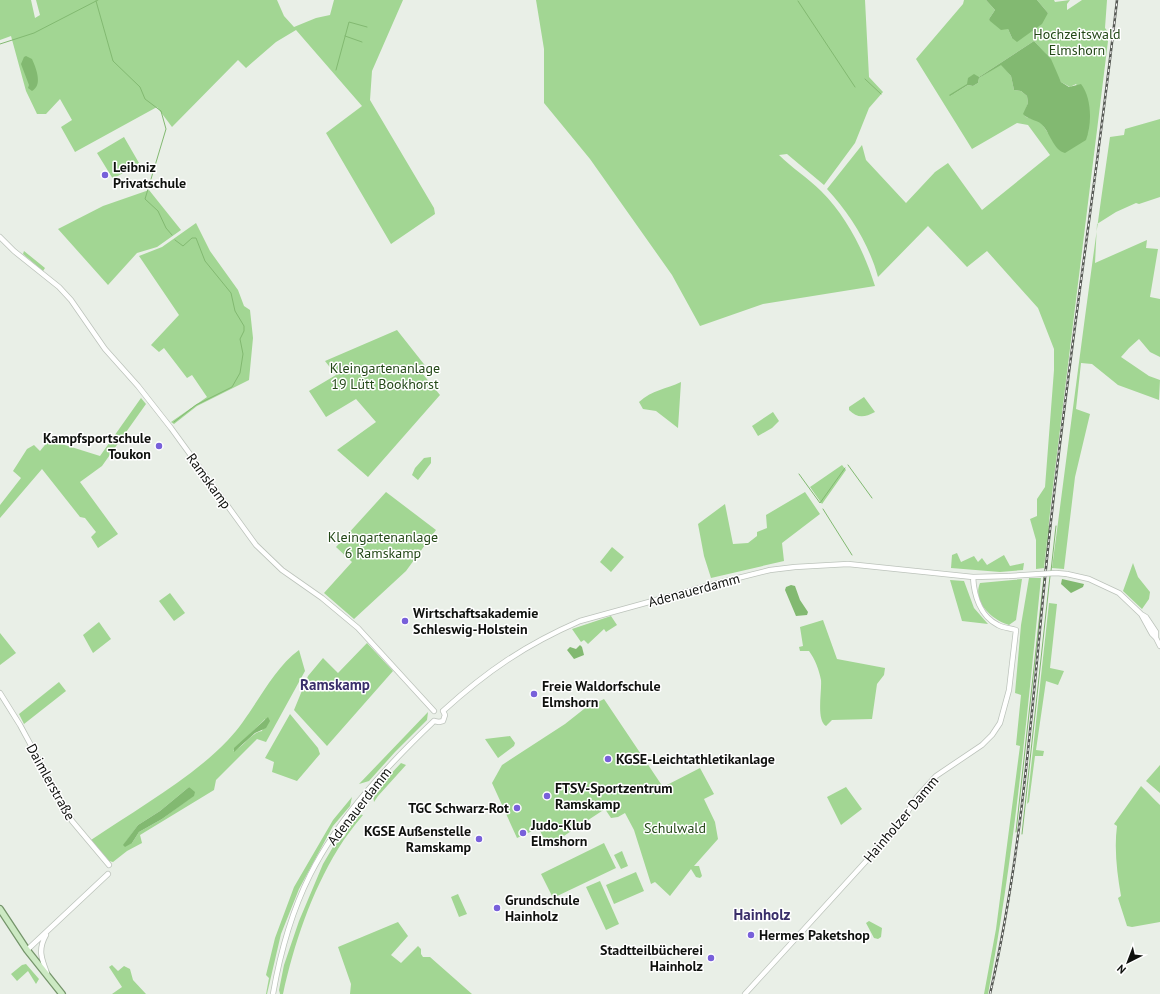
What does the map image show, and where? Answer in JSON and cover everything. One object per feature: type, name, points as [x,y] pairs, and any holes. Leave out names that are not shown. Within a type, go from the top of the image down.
[{"type":"main road","points":[[0,909],[27,950],[62,994]]},
{"type":"street","name":"Ramskamp","points":[[0,237],[71,300],[105,349],[159,413],[256,545],[282,570],[322,598],[358,628],[434,711]]},
{"type":"street","name":"Adenauerdamm","points":[[273,994],[280,961],[290,926],[310,874],[339,829],[359,802],[393,763],[434,721],[443,721],[445,715],[443,711],[495,667],[555,631],[580,621],[718,582],[770,570],[823,564],[887,567],[973,577],[1056,573],[1087,578],[1117,591],[1141,614],[1160,646]]},
{"type":"street","name":"Hainholzer Damm","points":[[745,994],[899,825],[917,797],[936,776],[982,745],[1000,723],[1009,690],[1016,630],[998,625],[984,612],[976,595],[973,577]]},
{"type":"street","name":"Daimlerstraße","points":[[0,693],[20,725],[70,818],[109,866]]},
{"type":"street","points":[[434,721],[432,715],[434,711],[438,709],[443,711]]},
{"type":"street","points":[[27,950],[108,874]]},
{"type":"street","points":[[48,931],[41,944],[40,952],[49,978]]},
{"type":"green space","points":[[0,0],[31,0],[35,18],[40,15],[36,0],[277,0],[284,16],[294,27],[316,18],[330,15],[334,0],[403,0],[372,71],[370,100],[434,208],[435,214],[391,244],[326,133],[362,106],[296,30],[276,42],[246,68],[238,60],[172,127],[157,107],[75,152],[61,127],[72,120],[60,99],[46,114],[37,114],[26,91],[11,36],[0,40]]},
{"type":"green space","points":[[536,0],[865,0],[869,77],[883,92],[869,108],[855,143],[824,185],[787,154],[779,155],[821,191],[839,212],[847,223],[860,247],[875,286],[763,304],[700,326],[672,275],[590,159],[544,103],[544,49]]},
{"type":"green space","name":"Hochzeitswald Elmshorn","points":[[964,0],[986,0],[995,10],[989,19],[1008,29],[1012,38],[1048,13],[1037,0],[1054,0],[1055,2],[1070,0],[1067,4],[1067,10],[1082,0],[1107,0],[1105,28],[1109,33],[1044,568],[1036,569],[1036,540],[1030,519],[1037,516],[1037,499],[1045,487],[1054,370],[1054,349],[1038,308],[987,251],[967,267],[928,226],[878,277],[864,241],[858,230],[827,189],[862,145],[866,160],[906,203],[935,172],[948,163],[982,210],[1050,155],[1028,125],[1017,123],[972,149],[916,59],[963,4]],"holes":[[[1034,41],[1045,53],[1061,82],[1070,87],[1076,84],[1089,105],[1088,134],[1048,133],[1040,121],[1026,117],[1024,114],[1028,103],[1027,96],[1021,91],[1014,90],[1011,76],[1001,64],[979,78],[978,83],[973,86],[968,85],[950,96]]]},
{"type":"green space","points":[[1160,119],[1160,197],[1139,204],[1136,203],[1116,212],[1098,224],[1110,137],[1124,135],[1125,129]]},
{"type":"green space","points":[[124,137],[139,163],[113,179],[97,153]]},
{"type":"green space","points":[[149,190],[181,230],[157,247],[137,253],[108,285],[58,229],[103,206]]},
{"type":"green space","points":[[196,223],[210,251],[238,290],[244,306],[250,310],[253,338],[249,380],[197,406],[174,424],[171,422],[207,397],[192,375],[187,378],[164,348],[159,352],[151,345],[179,315],[139,256],[162,247]]},
{"type":"green space","points":[[1097,232],[1095,263],[1147,240],[1146,248],[1158,249],[1150,297],[1160,299],[1160,357],[1150,352],[1139,339],[1121,357],[1149,376],[1160,380],[1159,400],[1118,385],[1092,364],[1081,363],[1076,409],[1090,414],[1075,477],[1064,569],[1052,568],[1080,353]]},
{"type":"green space","points":[[24,251],[45,268],[43,271],[23,254]]},
{"type":"green space","name":"Kleingartenanlage 19 Lütt Bookhorst","points":[[397,330],[427,368],[422,373],[440,395],[368,477],[337,450],[376,422],[356,399],[326,417],[309,391],[336,375],[325,361]]},
{"type":"green space","points":[[681,382],[678,428],[656,411],[643,409],[639,402],[644,398],[654,392]]},
{"type":"green space","points":[[864,397],[875,412],[861,416],[855,415],[849,410],[849,407]]},
{"type":"green space","points":[[141,398],[146,404],[102,466],[80,482],[118,534],[98,548],[91,537],[96,532],[85,518],[80,517],[42,469],[0,518],[0,505],[21,478],[13,471],[27,449],[34,445],[40,451],[49,440],[100,456]]},
{"type":"green space","points":[[773,412],[779,421],[772,428],[758,436],[752,426]]},
{"type":"green space","points":[[431,457],[431,463],[418,480],[412,475],[415,468],[424,458]]},
{"type":"green space","points":[[842,465],[846,470],[822,504],[810,487]]},
{"type":"green space","name":"Kleingartenanlage 6 Ramskamp","points":[[386,492],[436,530],[406,571],[354,619],[324,593],[352,562],[336,547]]},
{"type":"green space","points":[[805,492],[820,514],[782,543],[784,561],[711,578],[704,556],[698,524],[725,504],[733,544],[748,543],[757,536],[757,532],[767,528],[766,515]]},
{"type":"green space","points":[[612,547],[624,557],[611,572],[600,562]]},
{"type":"green space","points":[[957,553],[961,562],[974,556],[978,562],[982,558],[987,565],[1004,555],[1010,566],[1024,563],[1023,570],[1000,572],[951,568],[952,555]]},
{"type":"green space","points":[[1133,563],[1138,577],[1150,592],[1149,599],[1142,609],[1123,591]]},
{"type":"green space","points":[[1029,578],[1041,578],[1025,734],[1013,838],[997,942],[988,994],[984,994],[996,929],[1020,746],[1016,745],[1021,695],[1015,693],[1021,625]]},
{"type":"green space","points":[[1022,579],[1016,620],[1009,625],[990,615],[981,603],[979,597],[978,590],[980,583]]},
{"type":"green space","points":[[950,580],[964,581],[974,608],[988,624],[962,621]]},
{"type":"green space","points":[[170,593],[185,613],[174,621],[159,601]]},
{"type":"green space","points":[[1049,603],[1057,604],[1050,668],[1064,671],[1058,685],[1046,681],[1036,750],[1044,751],[1043,756],[1035,756],[1029,802],[1027,804]]},
{"type":"green space","points":[[611,616],[617,625],[606,632],[604,629],[588,644],[584,640],[581,642],[572,629]]},
{"type":"green space","points":[[823,620],[837,659],[885,668],[884,675],[877,684],[872,719],[832,720],[826,726],[823,723],[820,712],[821,680],[819,672],[809,651],[800,651],[799,647],[803,646],[800,627]]},
{"type":"green space","points":[[99,622],[111,639],[93,653],[83,635]]},
{"type":"green space","points":[[0,633],[16,653],[0,665]]},
{"type":"green space","points":[[367,643],[393,671],[327,746],[294,710],[308,676],[323,658],[338,673]]},
{"type":"green space","points":[[299,650],[305,671],[266,742],[257,739],[216,780],[214,790],[140,835],[142,843],[127,851],[113,862],[109,861],[91,840],[180,781],[213,754],[228,740],[246,718],[279,669]],"holes":[[[265,719],[262,731],[254,734],[233,751]],[[189,787],[193,796],[162,819],[139,832],[132,843],[125,843],[138,825],[160,811]]]},
{"type":"green space","points":[[59,682],[66,691],[24,724],[19,714]]},
{"type":"green space","name":"Schulwald","points":[[604,699],[663,787],[700,768],[714,794],[704,799],[715,822],[718,839],[694,866],[699,866],[702,876],[700,878],[696,877],[691,869],[670,896],[655,882],[651,884],[634,830],[625,813],[618,817],[611,818],[605,809],[547,847],[539,828],[517,838],[492,783],[502,765],[565,724],[584,709]]},
{"type":"green space","points":[[428,712],[427,720],[369,781],[359,784]]},
{"type":"green space","points":[[290,714],[318,748],[320,754],[297,781],[272,772],[274,762],[265,758]]},
{"type":"green space","points":[[510,736],[515,743],[514,746],[498,758],[485,739]]},
{"type":"green space","points":[[401,763],[406,765],[374,802],[373,795],[375,791]]},
{"type":"green space","points":[[1160,765],[1160,793],[1146,781]]},
{"type":"green space","points":[[1141,786],[1160,805],[1160,922],[1132,927],[1127,926],[1118,898],[1121,896],[1116,861],[1117,826],[1114,824]]},
{"type":"green space","points":[[846,787],[862,809],[841,825],[827,797]]},
{"type":"green space","points":[[352,797],[350,806],[333,826],[299,889],[281,934],[266,994],[269,978],[266,975],[275,938],[294,887],[333,820]]},
{"type":"green space","points":[[358,814],[363,815],[338,849],[328,866],[304,919],[292,956],[283,994],[280,994],[279,990],[284,965],[299,921],[323,864],[333,847],[345,836],[353,818]]},
{"type":"green space","points":[[604,843],[616,868],[553,898],[541,874]]},
{"type":"green space","points":[[622,851],[628,866],[621,869],[614,855]]},
{"type":"green space","points":[[636,872],[644,891],[614,904],[606,885]]},
{"type":"green space","points":[[600,881],[619,924],[606,930],[586,887]]},
{"type":"green space","points":[[458,894],[467,914],[459,917],[451,897]]},
{"type":"green space","points":[[869,921],[882,928],[881,937],[878,939],[874,938],[866,923]]},
{"type":"green space","points":[[398,922],[408,936],[391,955],[401,963],[418,946],[421,949],[421,954],[423,957],[430,957],[472,994],[350,994],[351,984],[338,947]]},
{"type":"green space","points":[[26,964],[39,979],[36,984],[28,971],[17,981],[11,974],[22,965]]},
{"type":"green space","points":[[112,965],[118,971],[124,966],[130,969],[133,980],[146,994],[112,994],[122,987],[109,967]]},
{"type":"shaded area","points":[[986,0],[1037,0],[1048,13],[1042,24],[1017,42],[1012,38],[1008,29],[1001,30],[990,21],[989,19],[995,10]]},
{"type":"shaded area","points":[[1034,41],[1051,59],[1061,82],[1069,87],[1081,84],[1087,96],[1090,119],[1086,140],[1065,153],[1055,146],[1042,124],[1028,118],[1023,114],[1028,103],[1027,96],[1021,91],[1014,90],[1011,76],[1001,65],[979,78],[978,83],[973,86],[968,85],[950,96],[949,95],[967,84],[968,78],[974,74],[979,77]]},
{"type":"shaded area","points":[[26,56],[32,59],[38,76],[37,85],[32,91],[28,88],[29,85],[21,64]]},
{"type":"shaded area","points":[[1062,579],[1084,584],[1083,587],[1071,593],[1061,584]]},
{"type":"shaded area","points":[[791,585],[795,586],[800,600],[808,612],[807,615],[796,616],[785,590],[786,587]]},
{"type":"shaded area","points":[[580,645],[584,655],[574,659],[567,650],[570,647],[576,649]]},
{"type":"shaded area","points":[[268,717],[270,721],[266,728],[255,733],[234,752],[234,748]]},
{"type":"shaded area","points":[[189,787],[195,792],[194,796],[162,819],[139,832],[132,843],[125,847],[123,845],[138,825],[160,811]]},
{"type":"waterway","points":[[0,44],[34,33],[98,0]]},
{"type":"waterway","points":[[96,1],[113,61],[140,87],[145,99],[161,111],[166,129],[145,199],[158,211],[166,228],[172,235]]},
{"type":"waterway","points":[[798,1],[855,87]]},
{"type":"waterway","points":[[336,70],[349,22],[367,27]]},
{"type":"waterway","points":[[345,36],[362,42]]},
{"type":"waterway","points":[[865,79],[881,94]]},
{"type":"waterway","points":[[174,422],[196,405],[232,387],[240,373],[243,354],[240,339],[244,331],[244,326],[235,311],[231,293],[205,261],[196,238],[192,238],[183,246],[175,240]]},
{"type":"waterway","points":[[848,465],[872,498]]},
{"type":"waterway","points":[[799,474],[820,503],[845,468]]},
{"type":"waterway","points":[[823,509],[852,555]]},
{"type":"waterway","points":[[1045,571],[1049,526]]},
{"type":"waterway","points":[[1051,571],[1056,526]]},
{"type":"waterway","points":[[1022,834],[1050,576]]},
{"type":"waterway","points":[[1016,832],[1044,577]]},
{"type":"railway","points":[[990,994],[1002,937],[1020,821],[1058,464],[1117,0]]},
{"type":"place","name":"Leibniz Privatschule","points":[[105,175]]},
{"type":"place","name":"Kampfsportschule Toukon","points":[[159,446]]},
{"type":"place","name":"Wirtschaftsakademie Schleswig-Holstein","points":[[405,621]]},
{"type":"place","name":"Freie Waldorfschule Elmshorn","points":[[534,694]]},
{"type":"place","name":"KGSE-Leichtathletikanlage","points":[[608,759]]},
{"type":"place","name":"FTSV-Sportzentrum Ramskamp","points":[[547,796]]},
{"type":"place","name":"TGC Schwarz-Rot","points":[[517,808]]},
{"type":"place","name":"Judo-Klub Elmshorn","points":[[523,833]]},
{"type":"place","name":"KGSE Außenstelle Ramskamp","points":[[479,839]]},
{"type":"place","name":"Grundschule Hainholz","points":[[497,908]]},
{"type":"place","name":"Hermes Paketshop","points":[[751,935]]},
{"type":"place","name":"Stadtteilbücherei Hainholz","points":[[711,958]]},
{"type":"district","name":"Ramskamp","points":[[335,685]]},
{"type":"district","name":"Hainholz","points":[[762,915]]}]
